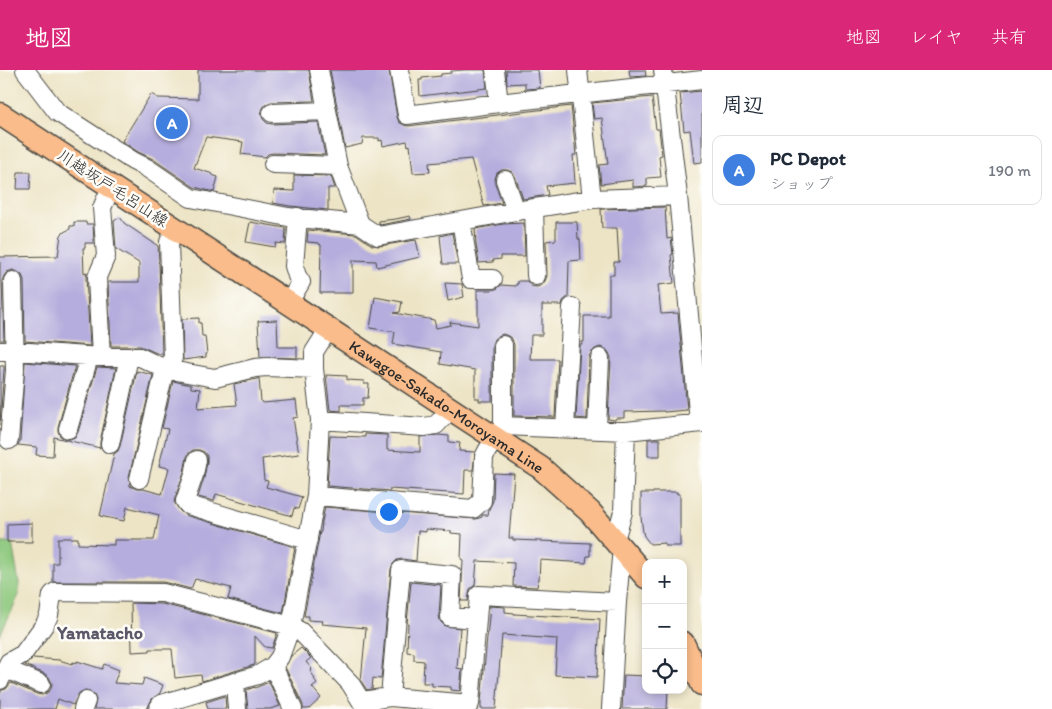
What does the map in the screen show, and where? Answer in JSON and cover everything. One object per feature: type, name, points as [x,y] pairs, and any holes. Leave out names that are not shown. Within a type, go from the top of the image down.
[{"type":"main road","name":"川越坂戸毛呂山線","points":[[0,114],[288,304]]},
{"type":"main road","name":"Kawagoe-Sakado-Moroyama Line","points":[[288,304],[451,409],[499,432],[590,512],[642,572]]},
{"type":"main road","points":[[686,649],[702,684]]},
{"type":"street","points":[[26,70],[57,112],[191,198],[288,217],[360,224],[378,236],[592,199],[678,196]]},
{"type":"street","points":[[320,70],[338,166],[360,224]]},
{"type":"street","points":[[399,70],[407,115],[581,94],[664,77],[702,80]]},
{"type":"street","points":[[496,70],[499,103]]},
{"type":"street","points":[[578,70],[592,199]]},
{"type":"street","points":[[499,432],[566,428],[626,431],[700,423],[697,342],[664,77]]},
{"type":"street","points":[[272,113],[328,111]]},
{"type":"street","points":[[273,164],[338,166]]},
{"type":"street","points":[[505,180],[516,211]]},
{"type":"street","points":[[68,429],[95,357],[97,277],[106,256],[102,208],[111,187]]},
{"type":"street","points":[[534,208],[536,276]]},
{"type":"street","points":[[288,304],[301,282],[294,266],[298,218]]},
{"type":"street","points":[[461,221],[471,279],[492,279]]},
{"type":"street","points":[[139,479],[166,369],[173,358],[169,242],[174,229]]},
{"type":"street","points":[[9,440],[16,370],[7,351],[13,281]]},
{"type":"street","points":[[566,428],[572,307]]},
{"type":"street","points":[[158,709],[161,704],[258,675],[273,666],[280,657],[291,626],[316,496],[320,420],[314,352],[328,330]]},
{"type":"street","points":[[316,496],[473,509],[482,501],[484,457],[499,432],[502,345]]},
{"type":"street","points":[[7,351],[95,357],[140,357],[166,369],[214,378],[255,368],[314,369]]},
{"type":"street","points":[[110,444],[129,357]]},
{"type":"street","points":[[596,430],[600,358]]},
{"type":"street","points":[[320,420],[424,427],[436,425],[451,409]]},
{"type":"street","points":[[611,709],[618,544],[623,512],[626,431]]},
{"type":"street","points":[[197,460],[185,501],[188,505],[308,540]]},
{"type":"street","points":[[390,697],[401,570],[452,575],[450,616],[477,619]]},
{"type":"street","points":[[41,684],[3,674],[10,662],[22,654],[45,624],[49,615],[52,595],[55,592],[163,593],[291,626],[300,630],[350,683],[364,705],[390,697],[470,704],[479,595],[617,602]]},
{"type":"street","points":[[273,666],[293,709]]},
{"type":"street","points":[[235,683],[237,709]]},
{"type":"green space","points":[[0,543],[12,543],[19,589],[18,597],[0,635]]},
{"type":"building","points":[[198,70],[309,70],[314,101],[271,102],[266,104],[261,114],[267,123],[272,124],[318,122],[325,155],[273,153],[265,157],[241,154],[243,142],[206,137],[194,168],[218,177],[214,192],[194,187],[153,159],[122,141],[151,94],[158,98],[198,99]]},
{"type":"building","points":[[330,70],[389,70],[397,117],[399,122],[408,126],[571,106],[576,155],[573,155],[575,183],[546,186],[548,195],[523,199],[515,176],[512,172],[502,170],[497,173],[495,184],[502,203],[484,206],[471,159],[429,163],[430,172],[413,173],[410,145],[408,146],[407,141],[383,146],[382,140],[379,141],[379,138],[363,138],[362,144],[345,148]]},
{"type":"building","points":[[485,70],[487,88],[420,96],[419,80],[422,80],[422,78],[441,76],[441,74],[451,73],[451,71]]},
{"type":"building","points":[[506,70],[538,70],[540,88],[525,89],[525,83],[507,84]]},
{"type":"building","points":[[629,70],[645,70],[646,76],[630,77]]},
{"type":"building","points":[[702,91],[702,162],[694,163],[690,130],[684,131],[680,93]]},
{"type":"building","points":[[652,97],[662,155],[659,156],[661,177],[647,178],[647,186],[633,187],[633,180],[601,184],[599,165],[608,164],[602,118],[594,119],[592,103]]},
{"type":"building","points":[[18,172],[31,172],[30,189],[17,189]]},
{"type":"building","points":[[294,175],[331,176],[335,188],[328,188],[328,210],[273,203],[274,190],[294,191]]},
{"type":"building","points":[[665,207],[667,239],[671,238],[673,254],[671,255],[674,283],[658,285],[661,314],[678,313],[687,410],[624,412],[624,418],[608,419],[611,358],[606,349],[600,347],[595,349],[589,357],[587,419],[576,418],[580,345],[584,342],[584,316],[609,316],[609,275],[614,275],[614,262],[619,262],[617,228],[602,228],[601,209]]},
{"type":"building","points":[[410,216],[411,219],[379,224],[379,221]]},
{"type":"building","points":[[120,217],[124,223],[158,246],[162,354],[140,346],[111,346],[108,282],[139,282],[139,263],[116,249],[114,221]]},
{"type":"building","points":[[74,222],[93,224],[94,243],[85,243],[85,248],[83,248],[84,273],[87,272],[90,346],[25,341],[24,280],[22,275],[13,270],[7,272],[2,281],[4,340],[0,340],[0,257],[58,256],[61,235],[70,229],[70,226],[74,226]]},
{"type":"building","points":[[250,222],[286,228],[285,244],[276,243],[275,247],[246,242]]},
{"type":"building","points":[[556,222],[577,222],[581,260],[569,261],[568,297],[563,301],[562,305],[542,305],[542,335],[531,335],[530,359],[558,359],[555,417],[514,416],[514,345],[512,339],[508,336],[503,334],[498,336],[494,339],[492,345],[492,401],[479,401],[479,398],[475,398],[475,370],[440,364],[441,352],[393,344],[395,332],[370,328],[375,297],[402,302],[400,312],[394,313],[434,320],[436,328],[451,325],[450,322],[478,326],[477,290],[493,290],[501,285],[516,286],[518,281],[527,281],[531,286],[537,287],[545,281],[547,276],[546,241],[556,240]]},
{"type":"building","points":[[524,223],[525,256],[501,256],[501,259],[493,260],[493,262],[479,263],[475,229],[503,224]]},
{"type":"building","points":[[308,230],[356,234],[372,245],[379,246],[416,240],[420,257],[377,267],[376,261],[353,260],[353,293],[320,293],[321,245],[319,243],[307,242]]},
{"type":"building","points":[[452,233],[458,264],[443,264],[440,236]]},
{"type":"building","points":[[445,283],[462,284],[464,297],[448,301]]},
{"type":"building","points":[[199,318],[202,336],[205,336],[206,357],[183,360],[182,319]]},
{"type":"building","points":[[277,320],[278,347],[297,347],[297,358],[260,357],[258,321]]},
{"type":"building","points":[[25,362],[75,366],[58,427],[60,436],[66,439],[75,437],[78,432],[97,367],[116,368],[100,448],[54,437],[53,456],[36,455],[37,447],[18,445],[20,441]]},
{"type":"building","points":[[0,366],[4,366],[4,370],[0,421]]},
{"type":"building","points":[[137,371],[153,375],[129,477],[130,486],[162,494],[169,468],[159,466],[168,429],[162,428],[173,381],[191,385],[191,388],[200,389],[198,408],[237,405],[234,384],[259,378],[261,402],[296,400],[298,417],[293,418],[299,454],[262,459],[264,480],[268,481],[266,487],[302,497],[298,509],[294,508],[292,516],[216,494],[214,501],[198,497],[207,462],[207,456],[199,450],[193,450],[187,457],[174,502],[185,515],[295,547],[283,613],[228,599],[231,588],[195,579],[191,589],[163,582],[53,582],[53,563],[58,563],[58,538],[78,538],[78,544],[114,545],[114,540],[154,540],[159,515],[127,507],[124,521],[100,516],[114,454],[120,446]]},
{"type":"building","points":[[326,375],[347,376],[347,380],[364,381],[364,384],[369,384],[368,398],[363,398],[363,405],[341,405],[341,411],[330,410]]},
{"type":"building","points":[[365,434],[387,435],[387,450],[420,452],[420,437],[449,436],[449,442],[460,443],[459,451],[475,452],[473,470],[465,470],[464,494],[327,486],[330,436],[365,437]]},
{"type":"building","points":[[648,439],[660,439],[660,456],[648,456]]},
{"type":"building","points":[[494,473],[514,474],[509,538],[513,538],[513,540],[590,543],[590,556],[587,556],[586,563],[540,560],[537,587],[513,586],[514,563],[477,561],[475,585],[470,589],[468,601],[461,601],[462,534],[426,529],[426,532],[418,531],[416,561],[397,560],[391,569],[381,679],[373,678],[372,689],[367,690],[361,681],[366,628],[322,624],[323,621],[308,620],[309,616],[304,616],[325,507],[476,519],[482,517],[482,515],[488,515],[493,501]]},
{"type":"building","points":[[677,492],[677,494],[680,494],[680,546],[665,546],[665,543],[650,544],[644,536],[641,517],[641,493]]},
{"type":"building","points":[[32,523],[32,542],[7,542],[7,524]]},
{"type":"building","points":[[411,582],[441,585],[440,621],[445,626],[460,628],[457,668],[462,669],[460,691],[451,690],[451,687],[432,686],[432,683],[423,683],[424,661],[414,660],[414,653],[407,652],[407,623]]},
{"type":"building","points":[[131,603],[162,604],[277,633],[272,648],[265,647],[255,636],[254,665],[202,681],[201,675],[175,678],[172,649],[150,649],[150,651],[132,652]]},
{"type":"building","points":[[490,606],[505,607],[505,612],[514,614],[600,619],[597,677],[555,675],[557,639],[502,635],[496,709],[481,709]]},
{"type":"building","points":[[301,648],[311,658],[306,662],[312,669],[310,671],[317,683],[312,687],[321,698],[309,709],[303,709],[303,705],[285,667],[291,656]]},
{"type":"building","points":[[33,658],[59,660],[72,664],[73,662],[77,663],[77,661],[102,669],[104,664],[119,670],[114,683],[142,685],[144,678],[163,685],[160,693],[152,699],[147,709],[94,709],[96,700],[94,695],[90,691],[85,690],[79,693],[73,705],[58,699],[55,709],[0,709],[0,694],[11,683],[42,695],[51,689],[52,683],[49,677],[25,665]]},
{"type":"building","points":[[624,675],[642,676],[642,694],[668,694],[667,709],[622,709]]},
{"type":"building","points":[[269,682],[280,706],[270,709],[248,709],[246,690]]},
{"type":"building","points":[[225,696],[226,709],[208,709],[206,702]]},
{"type":"place","name":"PC Depot","points":[[172,123]]},
{"type":"district","name":"Yamatacho","points":[[100,633]]}]
